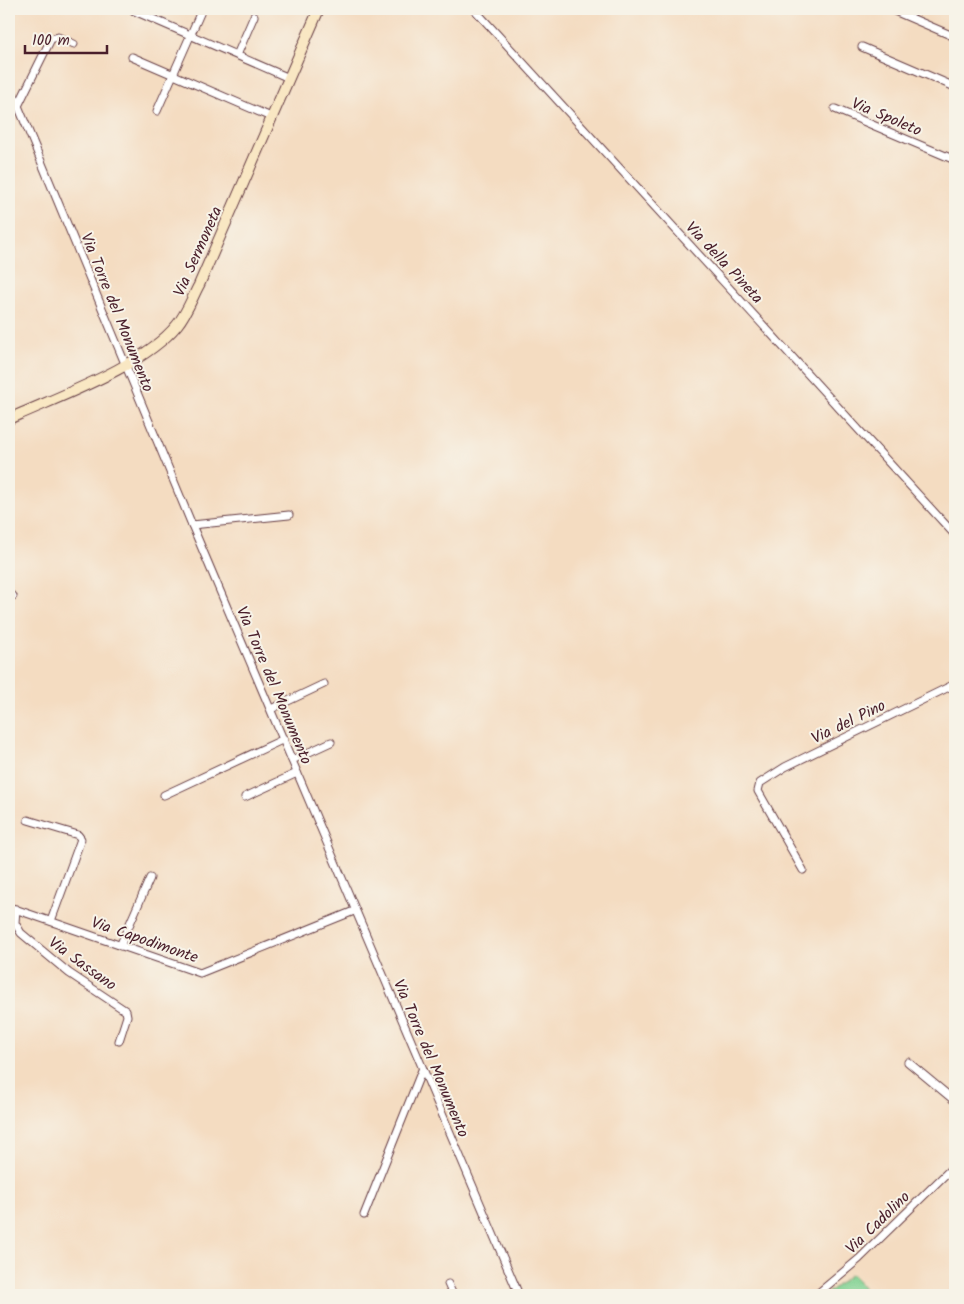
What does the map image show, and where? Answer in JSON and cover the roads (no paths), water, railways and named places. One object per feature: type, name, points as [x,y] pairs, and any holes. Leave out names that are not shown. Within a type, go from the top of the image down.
[{"type":"street","points":[[130,9],[289,78]]},
{"type":"street","points":[[157,111],[202,9]]},
{"type":"street","name":"Via Sermoneta","points":[[9,419],[126,365],[160,342],[183,317],[319,9]]},
{"type":"street","name":"Via della Pineta","points":[[474,9],[955,535]]},
{"type":"street","points":[[890,9],[955,37]]},
{"type":"street","points":[[237,55],[254,16]]},
{"type":"street","points":[[18,106],[51,39],[58,36],[74,44]]},
{"type":"street","points":[[862,47],[955,87]]},
{"type":"street","points":[[132,57],[271,117]]},
{"type":"street","name":"Via Torre del Monumento","points":[[9,84],[354,910],[520,1295]]},
{"type":"street","name":"Via Spoleto","points":[[835,109],[955,160]]},
{"type":"street","points":[[192,525],[289,515]]},
{"type":"street","points":[[271,709],[324,684]]},
{"type":"street","name":"Via del Pino","points":[[803,870],[758,787],[764,779],[955,684]]},
{"type":"street","points":[[164,795],[284,739]]},
{"type":"street","points":[[292,760],[331,742]]},
{"type":"street","points":[[244,796],[298,773]]},
{"type":"street","points":[[28,820],[78,835],[81,839],[50,921]]},
{"type":"street","points":[[120,946],[150,878]]},
{"type":"street","name":"Via Capodimonte","points":[[12,908],[192,971],[204,972],[354,910]]},
{"type":"street","name":"Via Sassano","points":[[12,908],[15,923],[21,933],[66,970],[126,1011],[127,1016],[119,1041]]},
{"type":"street","points":[[908,1062],[955,1101]]},
{"type":"street","points":[[364,1215],[422,1070]]},
{"type":"street","name":"Via Cadolino","points":[[816,1295],[853,1264],[955,1165]]},
{"type":"street","points":[[448,1284],[453,1295]]}]
